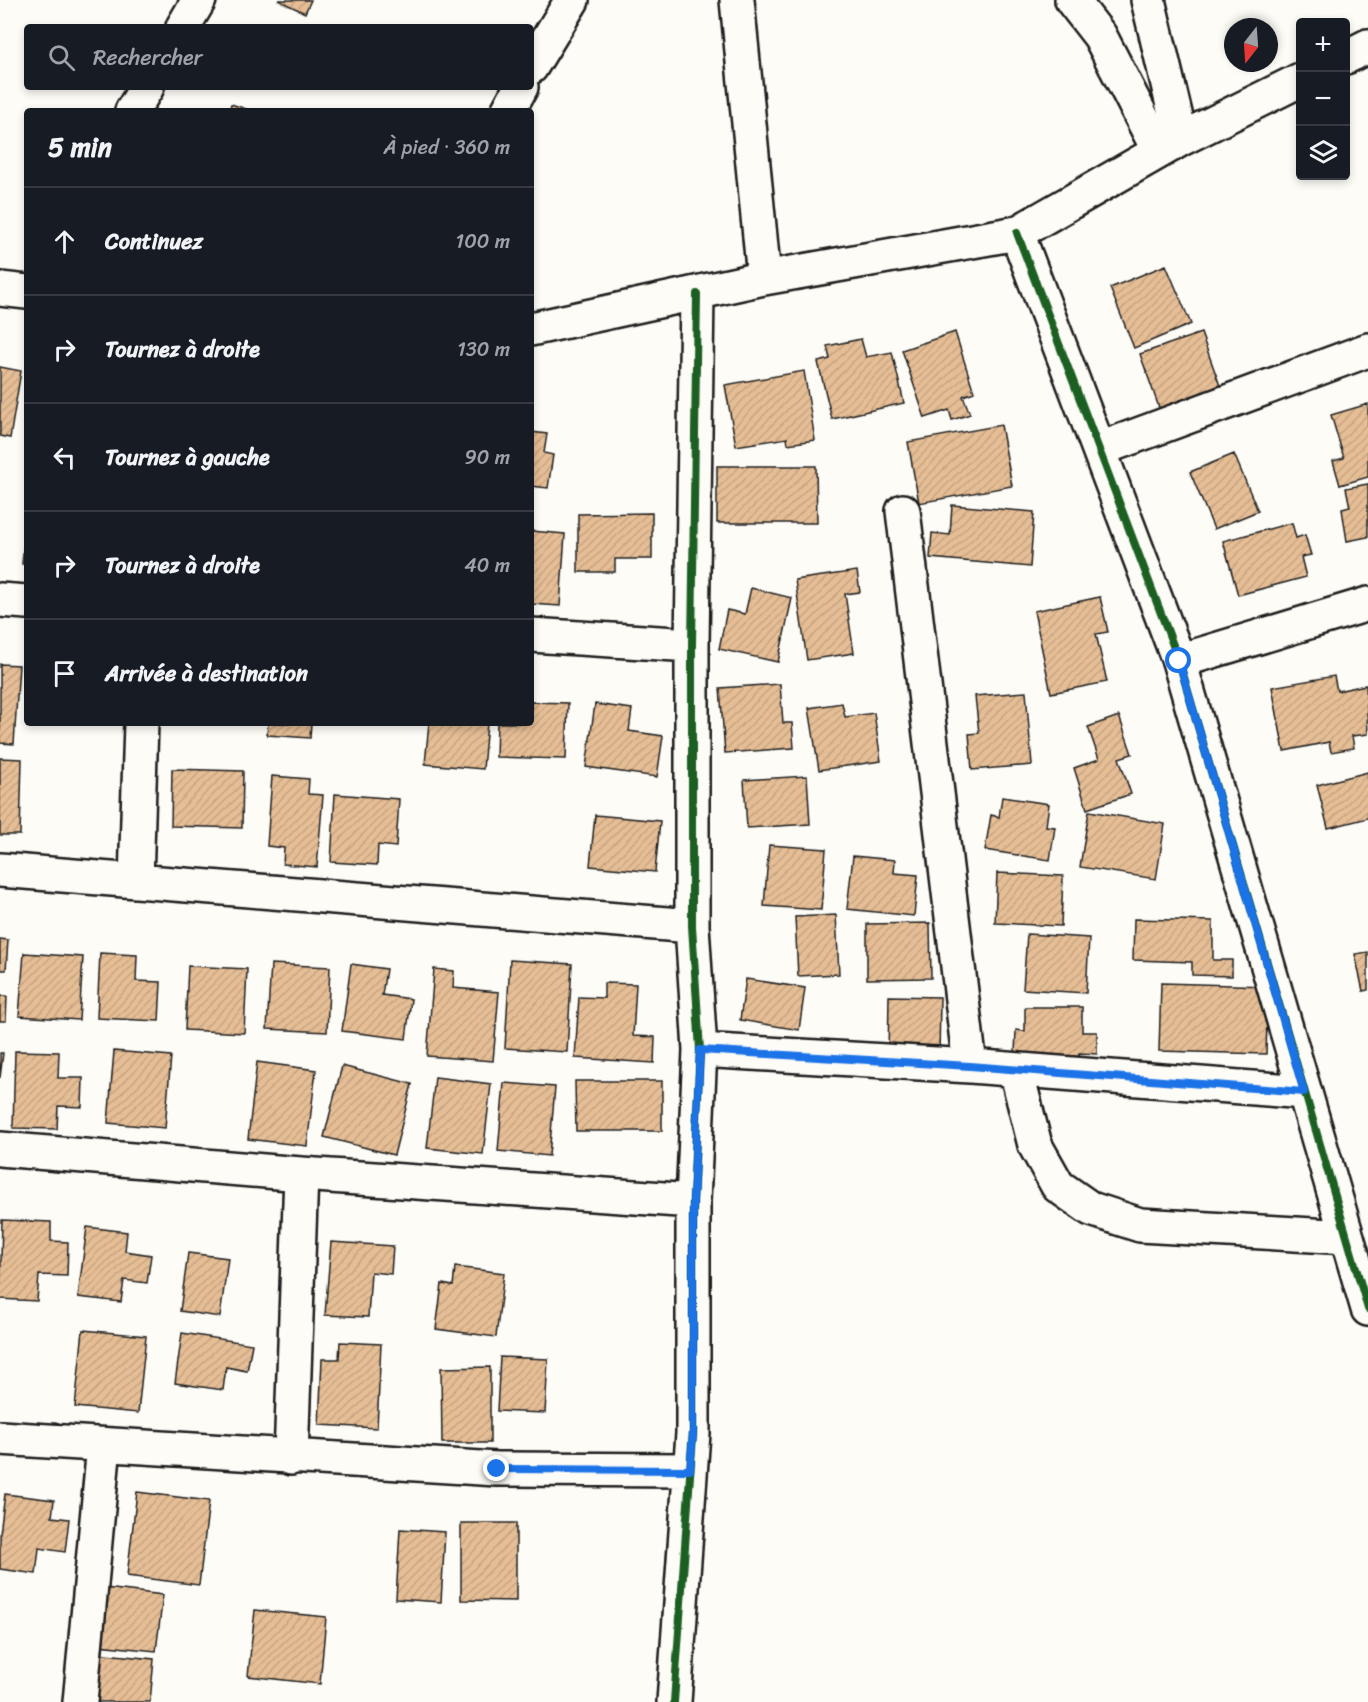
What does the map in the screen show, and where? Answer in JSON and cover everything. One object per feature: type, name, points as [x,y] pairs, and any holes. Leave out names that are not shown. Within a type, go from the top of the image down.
[{"type":"street","points":[[185,24],[199,0]]},
{"type":"street","points":[[534,62],[572,0]]},
{"type":"street","points":[[737,0],[764,278]]},
{"type":"street","points":[[1072,0],[1100,36],[1170,145]]},
{"type":"street","points":[[1148,0],[1170,145]]},
{"type":"street","points":[[1350,55],[1368,46]]},
{"type":"street","points":[[534,328],[764,278],[1017,233],[1170,145],[1296,82]]},
{"type":"street","points":[[134,108],[145,90]]},
{"type":"street","points":[[510,108],[519,90]]},
{"type":"street","points":[[1017,233],[1179,661],[1368,1309]]},
{"type":"street","points":[[674,1702],[693,1433],[693,1201],[700,1050],[692,926],[696,294]]},
{"type":"street","points":[[1100,449],[1368,350]]},
{"type":"street","points":[[903,511],[970,1066]]},
{"type":"street","points":[[0,600],[24,603]]},
{"type":"street","points":[[1179,661],[1368,604]]},
{"type":"street","points":[[534,635],[692,645]]},
{"type":"street","points":[[136,881],[141,726]]},
{"type":"street","points":[[0,870],[692,926]]},
{"type":"street","points":[[700,1050],[970,1066],[1304,1092]]},
{"type":"street","points":[[1016,1070],[1035,1145],[1058,1186],[1091,1209],[1140,1225],[1347,1237]]},
{"type":"street","points":[[0,1149],[301,1174],[693,1201]]},
{"type":"street","points":[[291,1458],[301,1174]]},
{"type":"street","points":[[0,1438],[291,1458],[497,1469],[690,1470]]},
{"type":"street","points":[[80,1702],[104,1445]]},
{"type":"building","points":[[278,0],[311,0],[305,13]]},
{"type":"building","points":[[231,104],[243,108],[230,108]]},
{"type":"building","points":[[1166,265],[1191,324],[1134,348],[1110,288]]},
{"type":"building","points":[[955,332],[974,392],[963,396],[970,414],[952,420],[949,410],[925,418],[902,350]]},
{"type":"building","points":[[1201,333],[1223,394],[1162,416],[1140,354]]},
{"type":"building","points":[[861,339],[866,357],[892,352],[904,403],[832,419],[818,362],[830,359],[827,346]]},
{"type":"building","points":[[0,367],[21,371],[10,438],[0,436]]},
{"type":"building","points":[[804,371],[815,440],[788,444],[787,438],[736,446],[725,385]]},
{"type":"building","points":[[1368,404],[1368,477],[1340,485],[1333,461],[1344,458],[1331,415]]},
{"type":"building","points":[[1001,425],[1012,486],[919,503],[908,442]]},
{"type":"building","points":[[534,432],[547,434],[544,453],[553,455],[548,488],[534,486]]},
{"type":"building","points":[[1234,454],[1258,511],[1214,529],[1190,472]]},
{"type":"building","points":[[717,466],[816,466],[817,523],[717,523]]},
{"type":"building","points":[[1368,484],[1368,537],[1347,541],[1342,509],[1350,507],[1346,488]]},
{"type":"building","points":[[952,505],[1034,512],[1030,567],[930,558],[932,533],[950,535]]},
{"type":"building","points":[[652,513],[652,559],[615,559],[615,572],[578,572],[578,514]]},
{"type":"building","points":[[1292,523],[1296,538],[1305,535],[1311,555],[1301,557],[1306,577],[1238,595],[1223,541]]},
{"type":"building","points":[[534,531],[565,534],[560,606],[534,604]]},
{"type":"building","points":[[857,571],[860,592],[845,594],[854,653],[807,660],[795,580]]},
{"type":"building","points":[[751,588],[792,598],[778,662],[719,649],[727,610],[745,614]]},
{"type":"building","points":[[1100,597],[1108,632],[1096,634],[1107,682],[1051,693],[1034,611]]},
{"type":"building","points":[[0,664],[19,665],[14,744],[0,743]]},
{"type":"building","points":[[1334,676],[1337,691],[1366,685],[1368,734],[1352,736],[1354,748],[1331,752],[1329,742],[1284,751],[1272,687]]},
{"type":"building","points":[[780,684],[783,723],[792,723],[794,748],[725,753],[720,688]]},
{"type":"building","points":[[1026,692],[1032,765],[972,770],[969,734],[979,733],[975,696]]},
{"type":"building","points":[[534,702],[568,703],[566,759],[496,757],[497,726],[534,726]]},
{"type":"building","points":[[842,703],[845,717],[874,713],[881,761],[819,770],[809,708]]},
{"type":"building","points":[[595,704],[632,709],[629,731],[663,736],[657,777],[586,767]]},
{"type":"building","points":[[1119,716],[1132,754],[1119,758],[1131,794],[1087,809],[1074,768],[1099,759],[1088,727]]},
{"type":"building","points":[[268,726],[311,726],[310,738],[267,735]]},
{"type":"building","points":[[429,726],[487,726],[483,769],[425,764]]},
{"type":"building","points":[[0,758],[22,759],[20,835],[0,835]]},
{"type":"building","points":[[172,769],[243,771],[242,828],[171,826]]},
{"type":"building","points":[[1368,772],[1368,818],[1328,828],[1317,785]]},
{"type":"building","points":[[272,776],[309,779],[308,794],[323,795],[317,867],[283,864],[284,848],[267,846]]},
{"type":"building","points":[[807,776],[810,824],[747,828],[744,780]]},
{"type":"building","points":[[335,794],[399,799],[396,847],[378,845],[377,865],[331,862]]},
{"type":"building","points":[[1002,797],[1049,804],[1046,826],[1055,827],[1050,860],[985,850],[991,815],[999,817]]},
{"type":"building","points":[[1089,811],[1165,824],[1156,879],[1080,867]]},
{"type":"building","points":[[595,815],[660,821],[655,872],[590,866]]},
{"type":"building","points":[[769,845],[826,849],[821,910],[764,906]]},
{"type":"building","points":[[853,856],[895,860],[894,873],[918,875],[914,916],[847,909]]},
{"type":"building","points":[[997,873],[1063,876],[1061,926],[995,923]]},
{"type":"building","points":[[836,915],[839,974],[798,976],[795,917]]},
{"type":"building","points":[[1134,919],[1213,921],[1213,960],[1232,960],[1232,976],[1192,975],[1192,962],[1133,960]]},
{"type":"building","points":[[930,923],[931,978],[867,979],[867,924]]},
{"type":"building","points":[[1027,934],[1089,938],[1086,993],[1023,989]]},
{"type":"building","points":[[0,939],[8,940],[6,970],[0,970]]},
{"type":"building","points":[[1368,952],[1368,990],[1363,991],[1355,954]]},
{"type":"building","points":[[24,953],[83,957],[79,1020],[19,1016]]},
{"type":"building","points":[[100,953],[137,955],[136,981],[161,982],[159,1021],[97,1018]]},
{"type":"building","points":[[510,960],[572,964],[567,1052],[505,1048]]},
{"type":"building","points":[[271,964],[330,967],[327,1032],[267,1029]]},
{"type":"building","points":[[351,964],[386,969],[382,995],[411,999],[406,1039],[342,1031]]},
{"type":"building","points":[[188,966],[247,969],[244,1033],[185,1030]]},
{"type":"building","points":[[434,969],[454,971],[453,988],[499,992],[493,1061],[427,1056]]},
{"type":"building","points":[[746,979],[805,988],[799,1030],[740,1020]]},
{"type":"building","points":[[604,983],[636,984],[633,1036],[655,1037],[654,1063],[575,1058],[579,997],[604,998]]},
{"type":"building","points":[[1161,983],[1268,986],[1266,1054],[1159,1051]]},
{"type":"building","points":[[0,996],[7,996],[6,1021],[0,1021]]},
{"type":"building","points":[[889,996],[940,997],[939,1059],[888,1058]]},
{"type":"building","points":[[1025,1007],[1082,1007],[1082,1032],[1097,1032],[1097,1054],[1079,1053],[1079,1067],[1031,1066],[1031,1053],[1015,1053],[1016,1030],[1025,1031]]},
{"type":"building","points":[[15,1051],[59,1052],[58,1078],[83,1078],[82,1107],[58,1106],[57,1129],[13,1128]]},
{"type":"building","points":[[114,1051],[171,1056],[165,1128],[108,1123]]},
{"type":"building","points":[[0,1053],[3,1053],[0,1078]]},
{"type":"building","points":[[257,1062],[316,1070],[307,1146],[248,1139]]},
{"type":"building","points":[[342,1066],[412,1084],[394,1155],[324,1137]]},
{"type":"building","points":[[435,1077],[491,1084],[483,1154],[427,1148]]},
{"type":"building","points":[[575,1081],[662,1081],[662,1131],[576,1131]]},
{"type":"building","points":[[504,1083],[555,1087],[549,1156],[498,1151]]},
{"type":"building","points":[[2,1220],[51,1222],[51,1241],[68,1242],[67,1276],[39,1275],[37,1301],[0,1299]]},
{"type":"building","points":[[87,1227],[127,1232],[125,1251],[151,1255],[147,1283],[124,1280],[121,1302],[78,1297]]},
{"type":"building","points":[[331,1242],[393,1246],[391,1274],[371,1272],[368,1317],[325,1315]]},
{"type":"building","points":[[188,1253],[228,1258],[220,1317],[180,1311]]},
{"type":"building","points":[[455,1267],[504,1273],[496,1337],[436,1329],[442,1284],[453,1286]]},
{"type":"building","points":[[83,1330],[146,1336],[138,1413],[75,1407]]},
{"type":"building","points":[[182,1333],[252,1344],[247,1371],[226,1367],[223,1390],[175,1383]]},
{"type":"building","points":[[340,1342],[381,1344],[377,1428],[319,1425],[322,1359],[339,1359]]},
{"type":"building","points":[[500,1357],[548,1359],[545,1413],[497,1411]]},
{"type":"building","points":[[490,1367],[490,1443],[442,1443],[441,1368]]},
{"type":"building","points":[[137,1492],[209,1501],[199,1585],[127,1576]]},
{"type":"building","points":[[5,1494],[54,1500],[52,1517],[69,1519],[65,1552],[39,1548],[36,1574],[0,1569],[0,1534]]},
{"type":"building","points":[[461,1523],[516,1523],[516,1601],[461,1600]]},
{"type":"building","points":[[400,1529],[445,1532],[441,1602],[396,1599]]},
{"type":"building","points":[[105,1588],[163,1595],[156,1651],[98,1645]]},
{"type":"building","points":[[255,1610],[326,1617],[320,1684],[248,1676]]},
{"type":"building","points":[[95,1653],[154,1659],[150,1702],[90,1702]]},
{"type":"cycle path","points":[[1017,233],[1179,661],[1368,1309]]},
{"type":"cycle path","points":[[674,1702],[693,1433],[693,1201],[700,1050],[692,926],[692,645],[697,294]]},
{"type":"route","points":[[497,1469],[690,1470],[693,1433],[693,1201],[700,1050],[970,1066],[1304,1092],[1179,661]]}]
